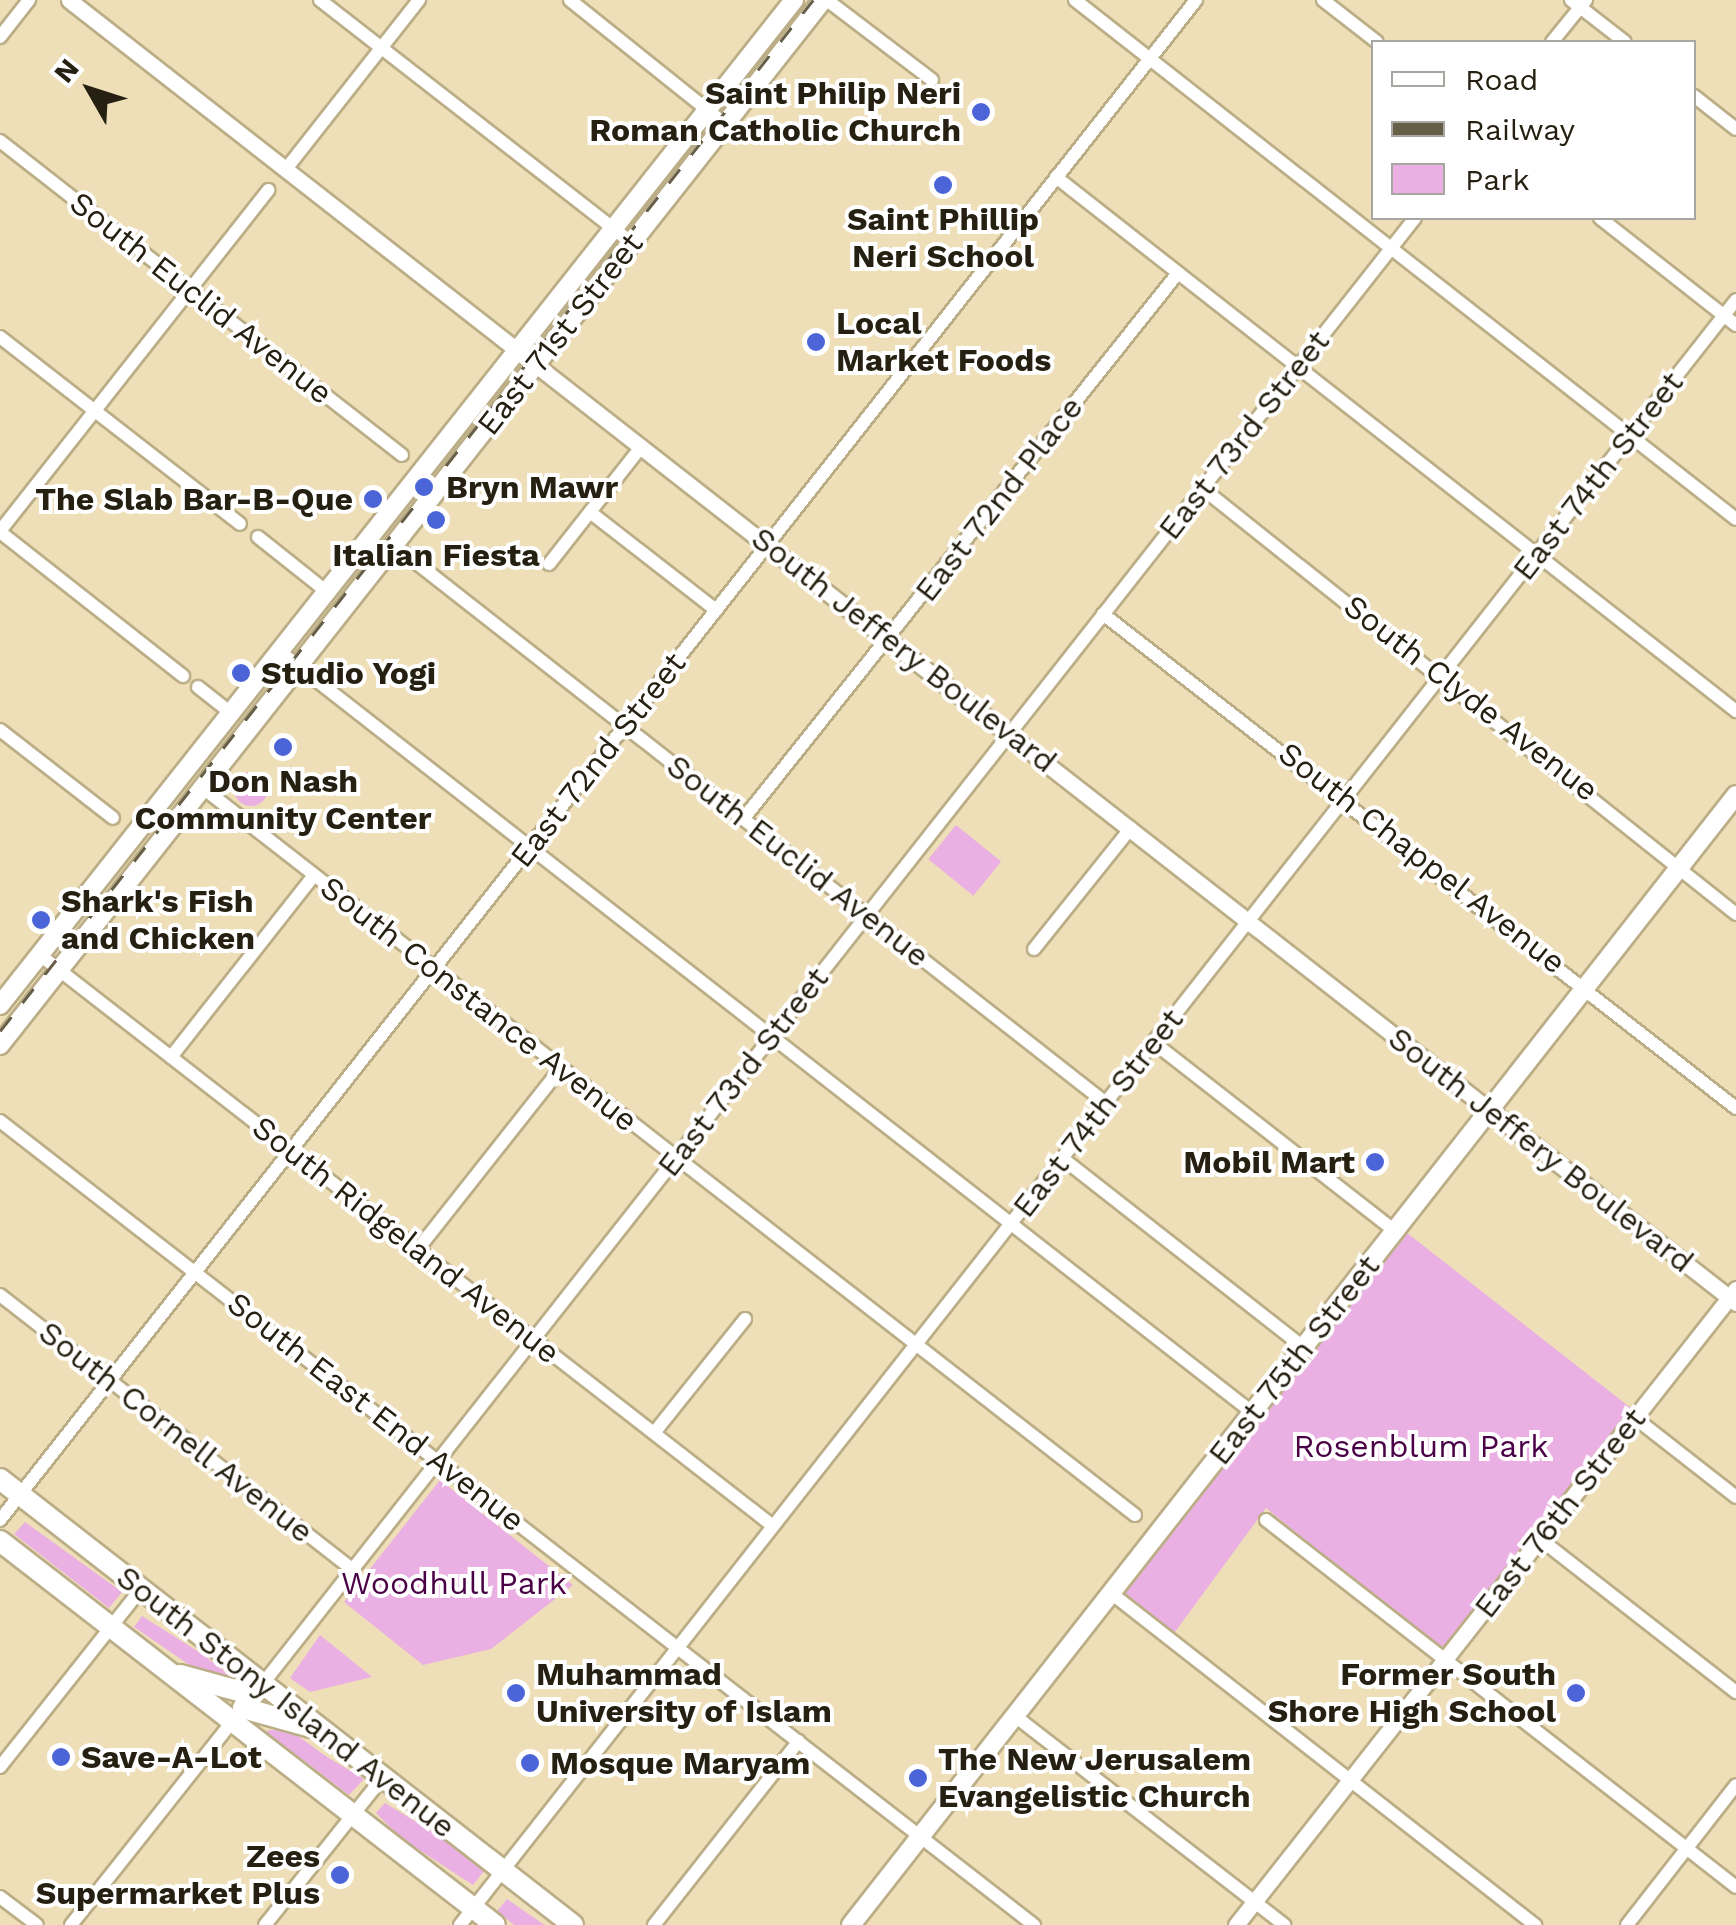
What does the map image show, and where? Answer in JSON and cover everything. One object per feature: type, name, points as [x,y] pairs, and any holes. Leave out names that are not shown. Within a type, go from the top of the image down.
[{"type":"highway","name":"South Stony Island Avenue","points":[[0,1479],[141,1589],[353,1815],[466,1917],[494,1925]]},
{"type":"highway","name":"South Stony Island Avenue","points":[[0,1541],[168,1672],[322,1730],[573,1925]]},
{"type":"highway","points":[[168,1672],[322,1730]]},
{"type":"main road","name":"East 71st Street","points":[[0,1006],[794,0]]},
{"type":"main road","name":"East 71st Street","points":[[0,1046],[825,0]]},
{"type":"main road","name":"East 75th Street","points":[[850,1925],[1736,795]]},
{"type":"street","points":[[0,37],[29,0]]},
{"type":"street","name":"South Jeffery Boulevard","points":[[69,0],[1734,1297]]},
{"type":"street","points":[[320,0],[632,244]]},
{"type":"street","points":[[286,169],[419,0]]},
{"type":"street","points":[[570,0],[726,125]]},
{"type":"street","points":[[825,0],[932,80]]},
{"type":"street","points":[[1075,0],[1736,518]]},
{"type":"street","name":"East 72nd Street","points":[[0,1520],[1196,0]]},
{"type":"street","points":[[1323,0],[1374,40]]},
{"type":"street","points":[[1553,40],[1579,2],[1624,40]]},
{"type":"street","points":[[1696,98],[1736,129]]},
{"type":"street","name":"South Euclid Avenue","points":[[0,141],[402,455]]},
{"type":"street","points":[[1056,177],[1736,711]]},
{"type":"street","points":[[183,676],[0,532],[268,190]]},
{"type":"street","name":"East 73rd Street","points":[[70,1925],[1413,220]]},
{"type":"street","points":[[1603,220],[1730,320]]},
{"type":"street","name":"East 72nd Place","points":[[744,818],[1178,273]]},
{"type":"street","name":"East 74th Street","points":[[466,1917],[1630,435],[1730,320],[1736,300]]},
{"type":"street","points":[[0,337],[240,524]]},
{"type":"street","points":[[549,564],[642,446]]},
{"type":"street","name":"South Clyde Avenue","points":[[1202,488],[1442,675],[1736,914]]},
{"type":"street","points":[[590,512],[716,610]]},
{"type":"street","points":[[258,537],[326,591]]},
{"type":"street","name":"South Euclid Avenue","points":[[395,546],[1106,1102]]},
{"type":"street","name":"South Chappel Avenue","points":[[1103,614],[1345,798],[1736,1108]]},
{"type":"street","points":[[278,651],[1253,1412]]},
{"type":"street","points":[[198,686],[231,713]]},
{"type":"street","points":[[0,730],[113,818]]},
{"type":"street","name":"South Constance Avenue","points":[[203,788],[1134,1515]]},
{"type":"street","points":[[1034,949],[1131,828]]},
{"type":"street","points":[[134,836],[154,850]]},
{"type":"street","points":[[171,1057],[314,875]]},
{"type":"street","name":"South Ridgeland Avenue","points":[[40,955],[774,1526]]},
{"type":"street","points":[[1153,1042],[1396,1231]]},
{"type":"street","points":[[418,1249],[561,1068]]},
{"type":"street","name":"South East End Avenue","points":[[0,1121],[1034,1925]]},
{"type":"street","points":[[1062,1158],[1304,1348]]},
{"type":"street","name":"South Cornell Avenue","points":[[0,1296],[352,1569]]},
{"type":"street","name":"East 76th Street","points":[[1236,1925],[1734,1297]]},
{"type":"street","points":[[654,1433],[744,1319]]},
{"type":"street","points":[[1635,1418],[1736,1497]]},
{"type":"street","points":[[1266,1520],[1736,1887]]},
{"type":"street","points":[[1540,1539],[1736,1692]]},
{"type":"street","points":[[0,1766],[141,1589]]},
{"type":"street","points":[[1111,1594],[1535,1925]]},
{"type":"street","points":[[1014,1716],[1284,1925]]},
{"type":"street","points":[[654,1925],[799,1742]]},
{"type":"street","points":[[265,1925],[383,1778]]},
{"type":"street","points":[[1627,1925],[1736,1785]]},
{"type":"street","points":[[0,1897],[37,1925]]},
{"type":"green space","points":[[251,772],[263,777],[268,789],[263,801],[251,806],[239,801],[234,789],[239,777]]},
{"type":"green space","points":[[956,825],[1001,862],[973,896],[928,859]]},
{"type":"green space","name":"Rosenblum Park","points":[[1402,1229],[1636,1412],[1446,1654],[1266,1508],[1172,1636],[1117,1594]]},
{"type":"green space","name":"Woodhull Park","points":[[440,1480],[573,1585],[491,1649],[423,1665],[344,1602]]},
{"type":"green space","points":[[25,1522],[122,1592],[109,1608],[14,1534]]},
{"type":"green space","points":[[142,1616],[241,1684],[204,1675],[134,1627]]},
{"type":"green space","points":[[320,1635],[372,1677],[310,1692],[290,1678]]},
{"type":"green space","points":[[287,1728],[364,1779],[349,1795],[265,1731]]},
{"type":"green space","points":[[385,1803],[436,1834],[484,1871],[473,1885],[401,1838],[376,1813]]},
{"type":"green space","points":[[507,1899],[545,1925],[514,1925],[497,1911]]},
{"type":"railway","points":[[0,1031],[813,0]]},
{"type":"place","name":"Saint Philip Neri Roman Catholic Church","points":[[981,112]]},
{"type":"place","name":"Saint Phillip Neri School","points":[[943,185]]},
{"type":"place","name":"Local Market Foods","points":[[816,342]]},
{"type":"place","name":"Bryn Mawr","points":[[424,487]]},
{"type":"place","name":"The Slab Bar-B-Que","points":[[373,499]]},
{"type":"place","name":"Italian Fiesta","points":[[436,520]]},
{"type":"place","name":"Studio Yogi","points":[[241,673]]},
{"type":"place","name":"Don Nash Community Center","points":[[283,747]]},
{"type":"place","name":"Shark's Fish and Chicken","points":[[41,920]]},
{"type":"place","name":"Mobil Mart","points":[[1375,1162]]},
{"type":"place","name":"Muhammad University of Islam","points":[[516,1693]]},
{"type":"place","name":"Former South Shore High School","points":[[1576,1693]]},
{"type":"place","name":"Save-A-Lot","points":[[61,1757]]},
{"type":"place","name":"Mosque Maryam","points":[[530,1763]]},
{"type":"place","name":"The New Jerusalem Evangelistic Church","points":[[918,1778]]},
{"type":"place","name":"Zees Supermarket Plus","points":[[340,1875]]}]
